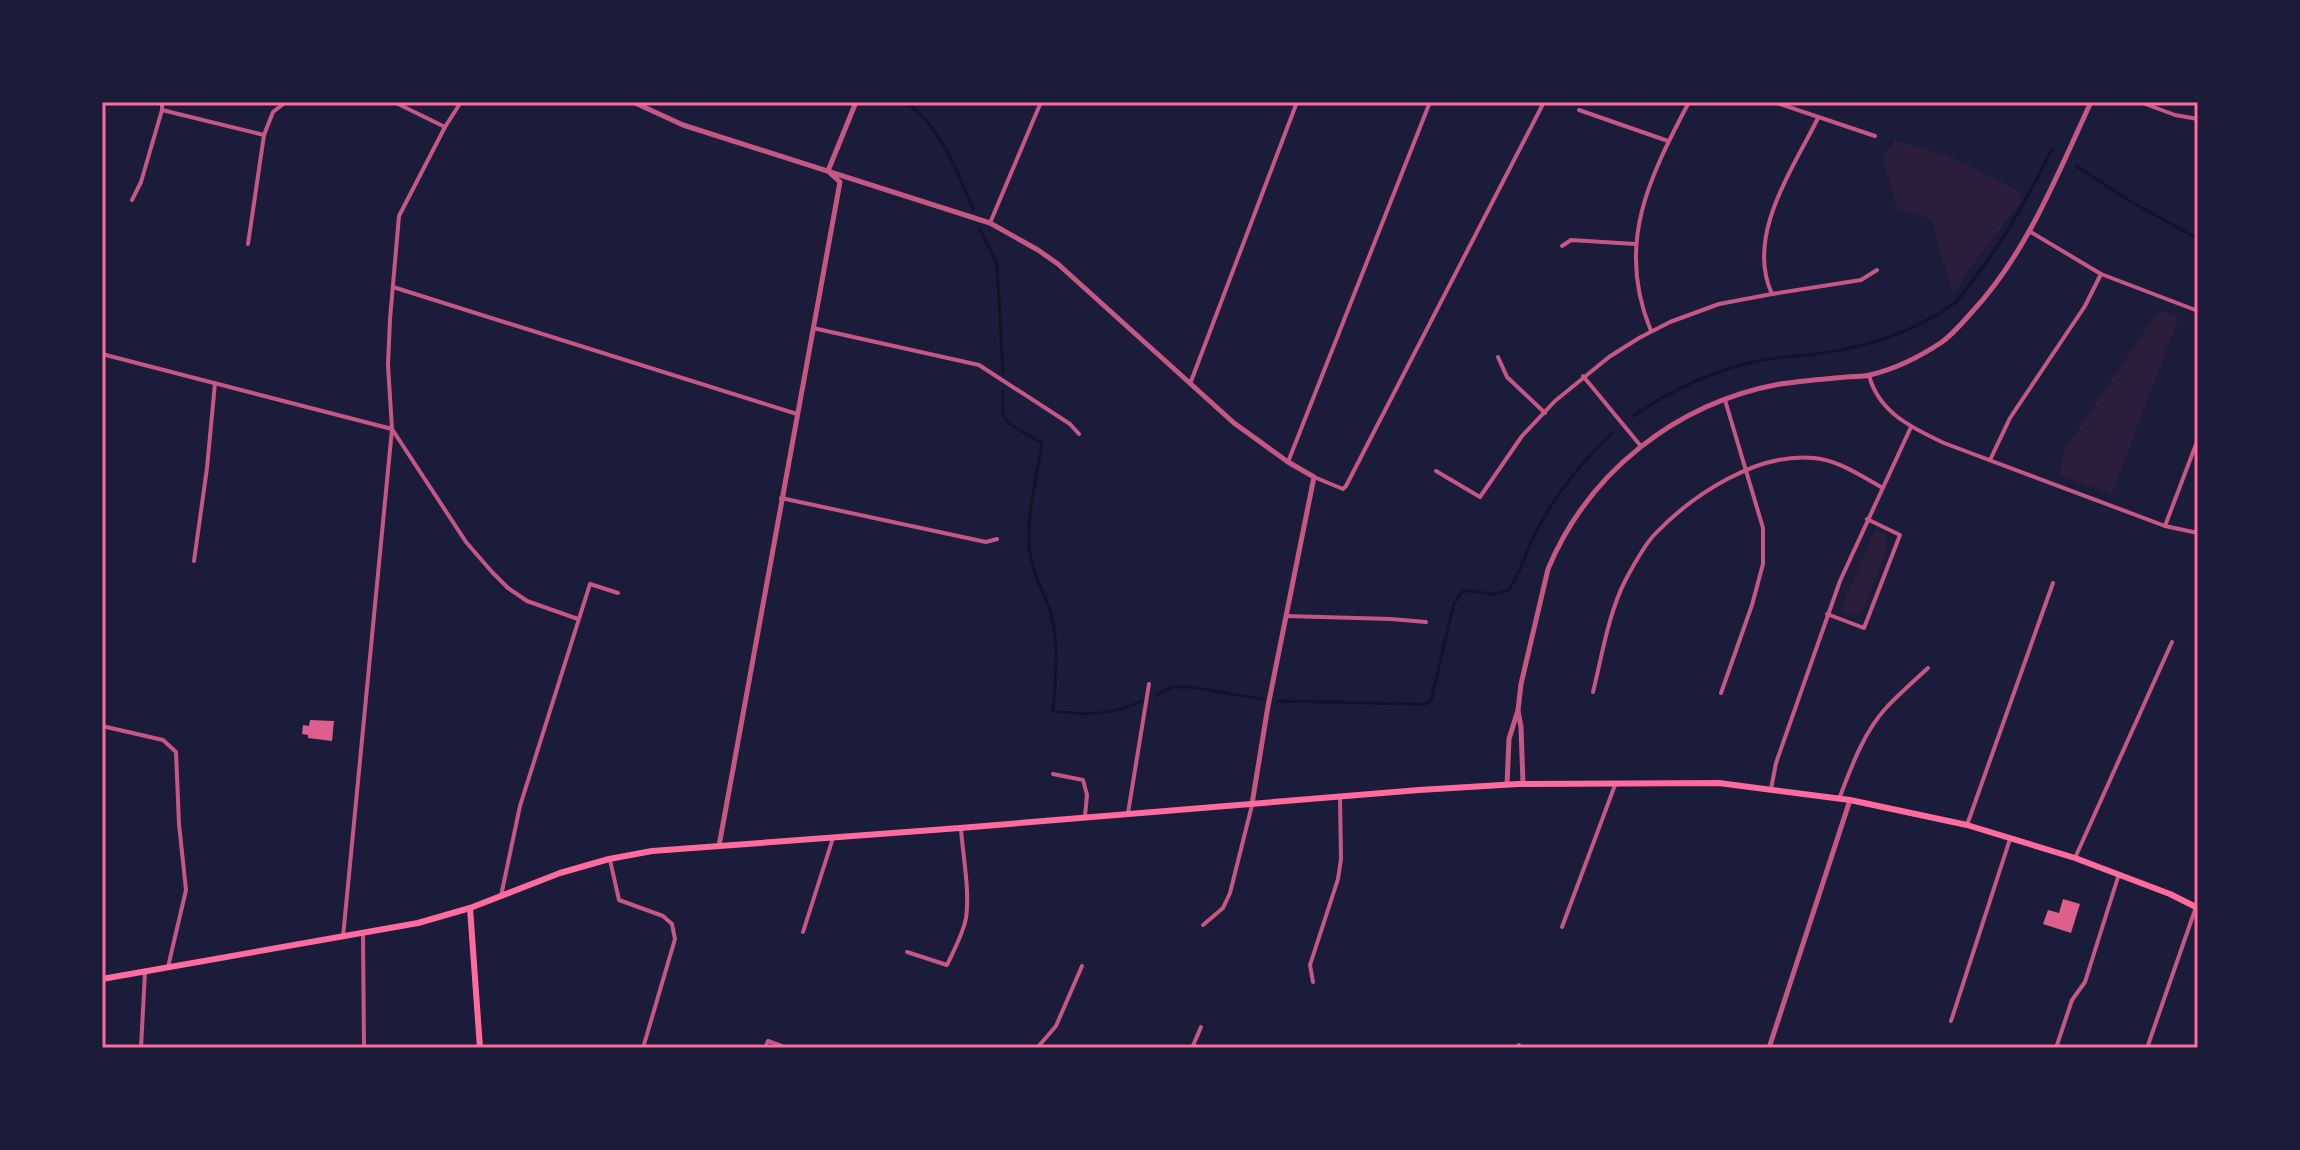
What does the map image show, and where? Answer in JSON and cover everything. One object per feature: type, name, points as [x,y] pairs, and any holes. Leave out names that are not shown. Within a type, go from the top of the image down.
[{"type":"main road","points":[[102,979],[418,923],[470,908],[560,873],[652,851],[1523,784],[1719,783],[1850,800],[2011,837],[2119,874],[2197,907]]},
{"type":"main road","points":[[470,908],[480,1048]]},
{"type":"street","points":[[132,200],[141,182],[162,102]]},
{"type":"street","points":[[248,244],[264,135],[273,112],[286,102]]},
{"type":"street","points":[[394,102],[445,127]]},
{"type":"street","points":[[343,937],[392,429],[388,365],[399,216],[461,102]]},
{"type":"street","points":[[633,102],[683,125],[990,223],[1058,264],[1234,423],[1288,462],[1343,489],[1544,102]]},
{"type":"street","points":[[828,171],[856,102]]},
{"type":"street","points":[[990,223],[1041,102]]},
{"type":"street","points":[[1190,384],[1297,102]]},
{"type":"street","points":[[1288,462],[1430,102]]},
{"type":"street","points":[[1651,332],[1639,291],[1635,244],[1642,202],[1668,141],[1689,102]]},
{"type":"street","points":[[1774,102],[1875,136]]},
{"type":"street","points":[[1507,785],[1509,739],[1548,569],[1554,554],[1601,483],[1640,445],[1675,422],[1724,398],[1779,385],[1869,375],[1909,360],[1942,341],[1988,295],[2029,231],[2091,102]]},
{"type":"street","points":[[2140,102],[2175,115],[2198,119]]},
{"type":"street","points":[[162,110],[264,135]]},
{"type":"street","points":[[1579,110],[1668,141]]},
{"type":"street","points":[[1772,294],[1765,272],[1764,243],[1771,212],[1818,118]]},
{"type":"street","points":[[719,846],[840,182],[828,171]]},
{"type":"street","points":[[2029,231],[2101,274],[2198,311]]},
{"type":"street","points":[[1562,246],[1571,240],[1635,244]]},
{"type":"street","points":[[1436,471],[1480,497],[1522,436],[1555,401],[1609,357],[1651,332],[1719,304],[1861,280],[1877,270]]},
{"type":"street","points":[[1990,460],[2010,418],[2077,319],[2101,274]]},
{"type":"street","points":[[393,287],[797,414]]},
{"type":"street","points":[[813,328],[979,365],[1070,424],[1079,434]]},
{"type":"street","points":[[102,354],[392,429],[466,542],[492,572],[527,601],[578,619]]},
{"type":"street","points":[[1498,357],[1507,377],[1545,413]]},
{"type":"street","points":[[1869,375],[1872,389],[1890,412],[1911,427],[1944,443],[2165,526],[2198,533]]},
{"type":"street","points":[[1583,376],[1640,445]]},
{"type":"street","points":[[194,561],[215,383]]},
{"type":"street","points":[[1721,693],[1763,564],[1763,528],[1724,398]]},
{"type":"street","points":[[1771,789],[1776,763],[1827,614],[1881,487],[1911,427]]},
{"type":"street","points":[[2165,526],[2198,439]]},
{"type":"street","points":[[1593,692],[1608,628],[1624,582],[1652,537],[1711,488],[1747,469],[1781,460],[1815,458],[1840,466],[1881,487]]},
{"type":"street","points":[[1203,925],[1223,908],[1230,893],[1252,804],[1314,477]]},
{"type":"street","points":[[781,498],[986,542],[997,539]]},
{"type":"street","points":[[1827,614],[1864,628],[1900,535],[1867,519]]},
{"type":"street","points":[[1967,825],[2053,583]]},
{"type":"street","points":[[501,896],[520,806],[590,584],[618,593]]},
{"type":"street","points":[[1286,616],[1426,622]]},
{"type":"street","points":[[2075,858],[2172,642]]},
{"type":"street","points":[[1839,799],[1853,762],[1877,720],[1928,668]]},
{"type":"street","points":[[1128,813],[1149,684]]},
{"type":"street","points":[[1518,710],[1523,784]]},
{"type":"street","points":[[102,726],[163,740],[176,752],[186,890],[168,967]]},
{"type":"street","points":[[1053,774],[1083,780],[1087,795],[1085,816]]},
{"type":"street","points":[[1562,927],[1616,783]]},
{"type":"street","points":[[1313,982],[1310,965],[1338,879],[1341,859],[1340,797]]},
{"type":"street","points":[[1769,1048],[1850,800]]},
{"type":"street","points":[[907,952],[947,965],[955,948],[966,918],[960,828]]},
{"type":"street","points":[[1951,1021],[2011,837]]},
{"type":"street","points":[[803,932],[833,838]]},
{"type":"street","points":[[609,859],[619,900],[663,916],[672,924],[675,939],[643,1048]]},
{"type":"street","points":[[2056,1048],[2072,1000],[2085,982],[2119,874]]},
{"type":"street","points":[[2147,1048],[2197,907]]},
{"type":"street","points":[[363,933],[364,1048]]},
{"type":"street","points":[[1037,1048],[1056,1026],[1082,966]]},
{"type":"street","points":[[141,1048],[145,972]]},
{"type":"street","points":[[1192,1048],[1201,1027]]},
{"type":"street","points":[[765,1048],[768,1041],[787,1048]]},
{"type":"shaded area","points":[[1894,140],[1952,157],[2019,191],[2022,200],[1953,295],[1931,219],[1897,210],[1882,155]]},
{"type":"shaded area","points":[[2159,310],[2179,317],[2112,494],[2059,476],[2065,449]]},
{"type":"shaded area","points":[[1875,530],[1885,535],[1888,545],[1863,611],[1857,615],[1848,614],[1841,608]]},
{"type":"building","points":[[310,720],[334,721],[332,741],[308,738],[308,735],[302,734],[303,725],[309,726]]},
{"type":"building","points":[[2063,899],[2080,904],[2071,933],[2043,924],[2048,910],[2059,913]]},
{"type":"waterway","points":[[905,102],[917,111],[937,136],[954,165],[973,209]]},
{"type":"waterway","points":[[1633,416],[1681,388],[1714,374],[1768,359],[1857,346],[1907,330],[1938,314],[1959,299],[1985,265],[2054,150]]},
{"type":"waterway","points":[[2076,166],[2130,201],[2198,237]]},
{"type":"waterway","points":[[980,229],[997,264],[1003,373]]},
{"type":"waterway","points":[[1003,391],[1003,414],[1008,423],[1042,443],[1030,512],[1029,540],[1032,562],[1054,629],[1056,664],[1053,711],[1098,713],[1142,701]]},
{"type":"waterway","points":[[1278,701],[1425,704],[1431,701],[1454,603],[1463,591],[1490,594],[1509,589],[1536,532],[1560,492],[1612,433]]},
{"type":"waterway","points":[[1156,695],[1173,687],[1191,687],[1262,699]]}]
